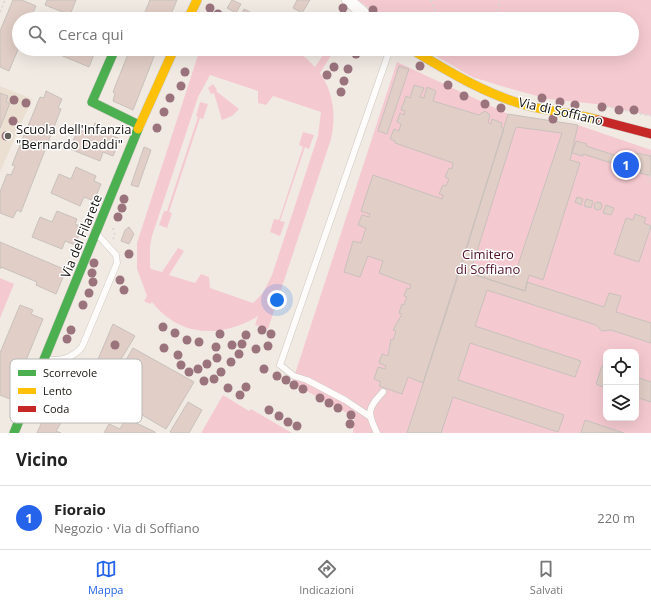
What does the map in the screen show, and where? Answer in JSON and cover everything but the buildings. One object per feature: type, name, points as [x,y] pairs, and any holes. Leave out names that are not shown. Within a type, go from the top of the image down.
[{"type":"street","points":[[191,12],[197,0]]},
{"type":"street","points":[[348,0],[362,12]]},
{"type":"street","points":[[112,56],[92,102],[140,125]]},
{"type":"street","name":"Via del Filarete","points":[[43,359],[140,125],[171,56]]},
{"type":"street","name":"Via di Soffiano","points":[[423,56],[458,77],[498,96],[529,106],[585,116],[651,134]]},
{"type":"street","name":"Via del Filarete","points":[[14,433],[18,423]]},
{"type":"lane","points":[[369,416],[345,400],[313,383],[294,376],[280,365],[388,56]]},
{"type":"lane","points":[[64,359],[77,353],[82,347],[116,263],[116,255],[96,232]]},
{"type":"lane","points":[[377,433],[369,416],[370,406],[383,392]]},
{"type":"path","points":[[0,12],[5,0]]},
{"type":"path","points":[[430,0],[436,12]]},
{"type":"path","points":[[496,12],[500,0]]},
{"type":"path","points":[[603,105],[651,116]]},
{"type":"path","points":[[648,182],[651,172]]},
{"type":"shaded area","name":"Scuola dell'Infanzia \"Bernardo Daddi\"","points":[[0,86],[32,99],[0,172]]},
{"type":"green space","points":[[358,0],[651,0],[651,116],[596,104],[548,99],[508,88],[472,77],[436,56],[639,56],[639,12],[374,12]]},
{"type":"green space","points":[[198,56],[303,56],[315,67],[322,56],[331,56],[320,73],[325,81],[333,105],[333,130],[331,139],[268,329],[255,325],[258,316],[230,328],[216,331],[202,331],[188,328],[163,314],[152,302],[150,304],[144,301],[147,296],[137,269],[137,243]],"holes":[[[210,75],[258,91],[258,103],[266,105],[273,96],[321,112],[318,136],[272,275],[263,293],[253,303],[210,288],[209,277],[201,274],[195,283],[169,275],[184,251],[178,248],[162,272],[151,269],[150,246],[198,97]]]},
{"type":"green space","name":"Cimitero di Soffiano","points":[[397,62],[508,114],[578,125],[651,150],[651,433],[353,433],[354,417],[292,383]]},
{"type":"green space","points":[[213,84],[217,90],[216,91],[239,109],[232,116],[222,120],[214,93],[211,94],[208,88]]},
{"type":"green space","points":[[200,102],[208,104],[203,119],[200,118],[169,212],[172,213],[167,228],[159,225],[164,211],[167,211],[198,117],[196,116]]},
{"type":"green space","points":[[303,132],[314,135],[309,149],[305,147],[280,221],[285,222],[280,236],[270,232],[274,219],[279,220],[303,147],[299,145]]},
{"type":"green space","points":[[0,278],[14,284],[0,318]]},
{"type":"green space","points":[[223,395],[249,411],[251,409],[292,433],[201,433]]},
{"type":"traffic: fast","points":[[112,56],[92,102],[139,125]]},
{"type":"traffic: fast","points":[[44,359],[138,129]]},
{"type":"traffic: fast","points":[[14,433],[18,423]]},
{"type":"traffic: slow","points":[[191,12],[197,0]]},
{"type":"traffic: slow","points":[[138,129],[171,56]]},
{"type":"traffic: slow","points":[[423,56],[468,82],[498,96],[529,106],[598,120]]},
{"type":"traffic: jam","points":[[598,120],[651,134]]},
{"type":"place","name":"Scuola dell'Infanzia \"Bernardo Daddi\"","points":[[8,136]]},
{"type":"place","name":"Fioraio","points":[[626,165]]}]
